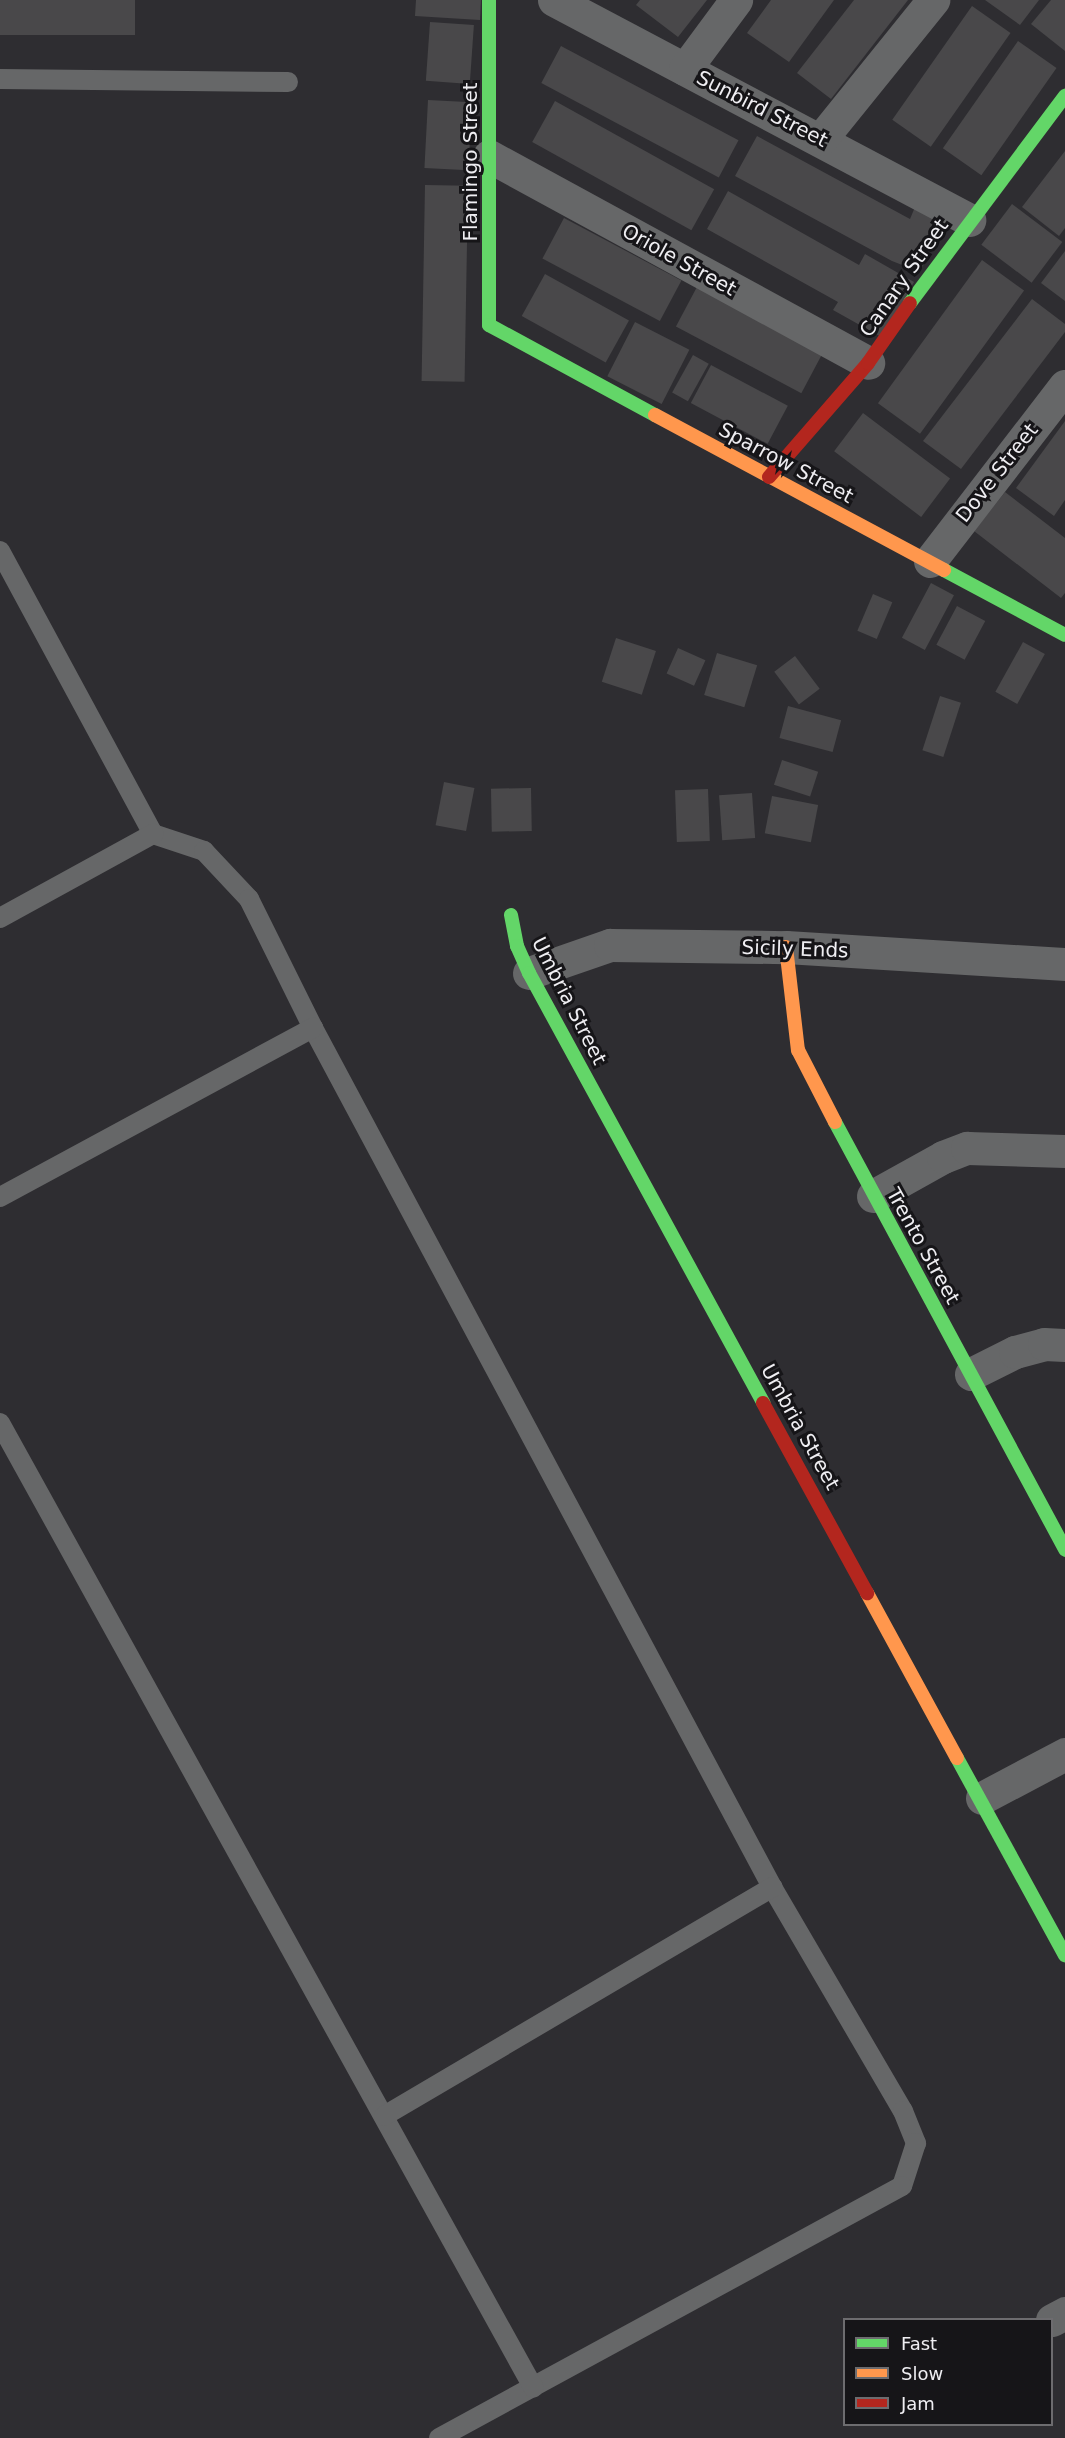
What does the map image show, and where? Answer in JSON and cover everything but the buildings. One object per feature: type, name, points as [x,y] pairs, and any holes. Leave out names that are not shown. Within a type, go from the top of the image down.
[{"type":"street","name":"Flamingo Street","points":[[489,0],[489,325]]},
{"type":"street","name":"Sunbird Street","points":[[554,0],[821,139],[969,220]]},
{"type":"street","points":[[685,69],[736,0]]},
{"type":"street","points":[[821,139],[933,0]]},
{"type":"street","name":"Canary Street","points":[[769,477],[868,363],[969,220],[1065,96]]},
{"type":"street","name":"Oriole Street","points":[[489,156],[868,363]]},
{"type":"street","name":"Sparrow Street","points":[[489,325],[1065,635]]},
{"type":"street","name":"Dove Street","points":[[930,561],[1065,386]]},
{"type":"street","name":"Umbria Street","points":[[511,915],[517,946],[529,973],[982,1798],[1065,1954]]},
{"type":"street","name":"Sicily Ends","points":[[529,973],[610,945],[786,947],[1065,964]]},
{"type":"street","name":"Trento Street","points":[[786,947],[798,1050],[873,1196],[1065,1551]]},
{"type":"street","points":[[873,1196],[943,1157],[967,1148],[1065,1151]]},
{"type":"street","points":[[971,1374],[1015,1352],[1044,1344],[1065,1345]]},
{"type":"street","points":[[982,1798],[1065,1754]]},
{"type":"lane","points":[[0,79],[288,81]]},
{"type":"lane","points":[[0,551],[153,834],[204,851],[249,899],[313,1028],[772,1887],[903,2111],[916,2143],[902,2186],[439,2438]]},
{"type":"lane","points":[[0,918],[153,834]]},
{"type":"lane","points":[[0,1197],[313,1028]]},
{"type":"lane","points":[[0,1423],[533,2387]]},
{"type":"lane","points":[[384,2116],[772,1887]]},
{"type":"traffic: fast","points":[[489,0],[489,325],[655,415]]},
{"type":"traffic: fast","points":[[910,303],[1065,96]]},
{"type":"traffic: fast","points":[[944,570],[1065,635]]},
{"type":"traffic: fast","points":[[511,915],[517,946],[529,973],[763,1403]]},
{"type":"traffic: fast","points":[[835,1122],[1065,1550]]},
{"type":"traffic: fast","points":[[957,1758],[1065,1955]]},
{"type":"traffic: slow","points":[[655,415],[944,570]]},
{"type":"traffic: slow","points":[[786,947],[798,1050],[835,1122]]},
{"type":"traffic: slow","points":[[867,1593],[957,1758]]},
{"type":"traffic: jam","points":[[769,477],[868,363],[910,303]]},
{"type":"traffic: jam","points":[[763,1403],[867,1593]]}]
